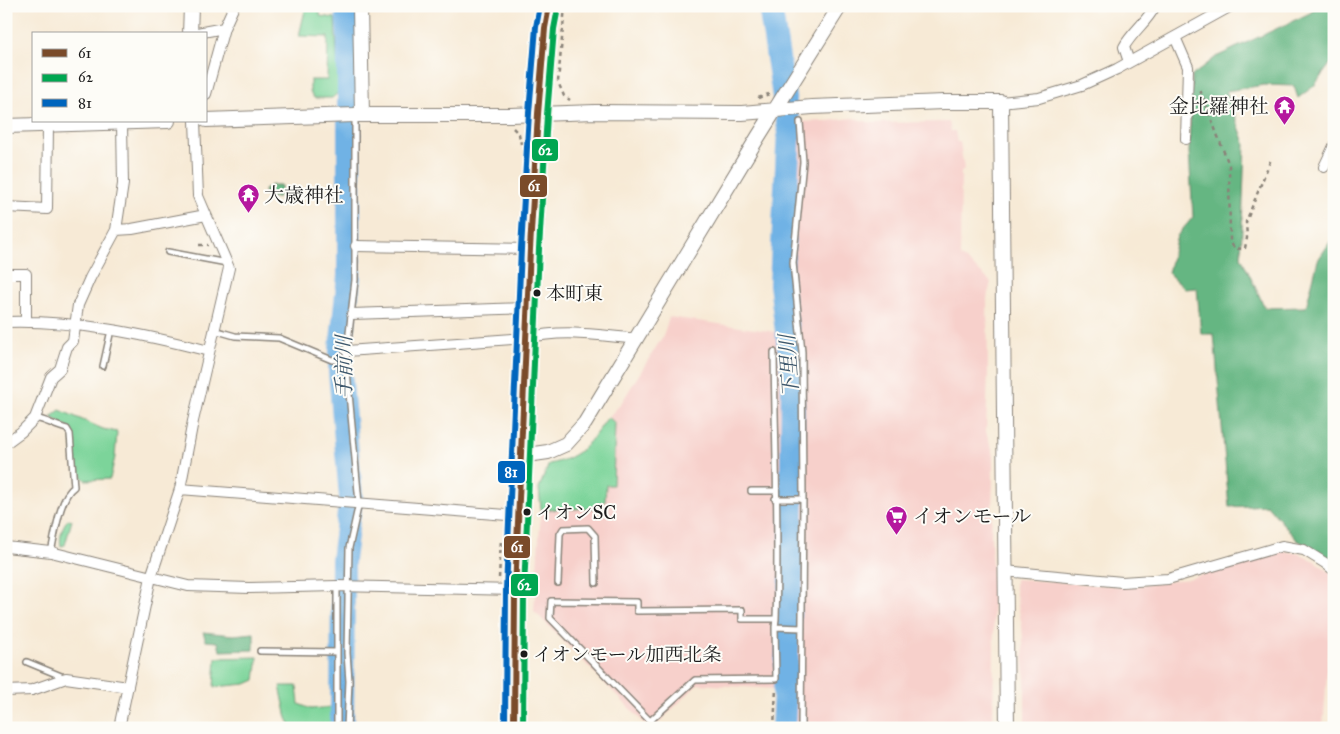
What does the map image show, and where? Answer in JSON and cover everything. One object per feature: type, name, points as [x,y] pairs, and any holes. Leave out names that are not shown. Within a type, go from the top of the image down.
[{"type":"main road","points":[[514,728],[515,590],[527,308],[538,114],[545,28],[549,6]]},
{"type":"street","points":[[191,32],[192,6]]},
{"type":"street","points":[[208,87],[224,28],[234,6]]},
{"type":"street","points":[[359,115],[360,6]]},
{"type":"street","points":[[520,456],[548,452],[566,444],[585,423],[840,6]]},
{"type":"street","points":[[1129,62],[1124,47],[1130,37],[1150,16],[1155,6]]},
{"type":"street","points":[[208,120],[359,115],[576,112],[742,113],[812,106],[1001,102],[1040,98],[1064,92],[1099,77],[1231,6]]},
{"type":"street","points":[[202,32],[224,28]]},
{"type":"street","points":[[1175,37],[1183,54],[1188,72],[1186,138]]},
{"type":"street","points":[[1001,102],[1005,345],[1004,571],[1007,728]]},
{"type":"street","points":[[6,126],[145,122]]},
{"type":"street","points":[[119,728],[151,577],[180,489],[193,421],[229,268],[198,196],[195,122]]},
{"type":"street","points":[[6,442],[21,432],[34,418],[51,377],[60,369],[67,347],[73,340],[78,305],[116,230],[123,184],[122,123]]},
{"type":"street","points":[[6,207],[47,210],[48,126]]},
{"type":"street","points":[[1324,167],[1334,146]]},
{"type":"street","points":[[116,230],[132,229],[206,215]]},
{"type":"street","points":[[356,246],[530,249]]},
{"type":"street","points":[[6,274],[26,274],[26,322]]},
{"type":"street","points":[[352,314],[527,308]]},
{"type":"street","points":[[6,322],[111,329],[209,351]]},
{"type":"street","points":[[347,355],[526,338],[541,334],[581,332],[637,339]]},
{"type":"street","points":[[180,489],[518,516]]},
{"type":"street","points":[[1004,571],[1122,582],[1168,579],[1282,546],[1304,550],[1333,570]]},
{"type":"street","points":[[6,547],[51,552],[188,586],[249,588],[337,586],[515,590]]},
{"type":"street","points":[[6,691],[32,690],[66,678],[128,687]]},
{"type":"lane","points":[[347,728],[350,680],[347,653],[350,548],[359,503],[347,355],[355,280],[359,115]]},
{"type":"lane","points":[[800,122],[803,162],[793,263],[802,352],[804,499],[801,613],[801,728]]},
{"type":"lane","points":[[168,252],[227,263]]},
{"type":"lane","points":[[104,366],[111,329]]},
{"type":"lane","points":[[214,330],[235,336],[278,338],[332,360],[347,355]]},
{"type":"lane","points":[[774,352],[775,499],[778,560],[776,679],[695,680],[650,721],[550,618],[551,601],[637,602],[637,611],[742,610],[742,619],[776,619]]},
{"type":"lane","points":[[34,418],[47,420],[56,426],[67,429],[70,434],[74,488],[69,491],[59,517],[51,552]]},
{"type":"lane","points":[[752,490],[776,491]]},
{"type":"lane","points":[[775,499],[804,499]]},
{"type":"lane","points":[[558,584],[560,534],[563,529],[588,528],[595,536],[596,583]]},
{"type":"lane","points":[[337,586],[337,728]]},
{"type":"lane","points":[[776,627],[802,628]]},
{"type":"lane","points":[[260,651],[336,652]]},
{"type":"lane","points":[[27,662],[66,678]]},
{"type":"path","points":[[565,6],[558,82],[564,96],[571,100]]},
{"type":"path","points":[[1188,72],[1192,72],[1229,165],[1230,242],[1236,249],[1245,248],[1247,238],[1246,222],[1271,159]]},
{"type":"path","points":[[750,99],[769,94]]},
{"type":"path","points":[[774,728],[776,679]]},
{"type":"shaded area","name":"イオンモール","points":[[853,118],[872,123],[949,122],[951,131],[955,131],[957,142],[960,142],[964,170],[961,172],[960,257],[991,282],[987,298],[988,372],[986,432],[993,452],[991,537],[994,646],[993,728],[794,728],[799,637],[781,638],[777,689],[698,684],[653,728],[649,728],[534,611],[541,510],[539,488],[549,464],[566,460],[581,451],[620,405],[663,336],[669,317],[776,332],[778,339],[795,338],[788,249],[789,222],[797,191],[799,152],[794,122]]},
{"type":"shaded area","points":[[1283,551],[1301,554],[1334,575],[1323,728],[1025,728],[1022,626],[1015,579],[1128,587],[1188,579]]},
{"type":"green space","points":[[306,6],[320,6],[320,16],[335,18],[339,92],[332,98],[314,98],[310,92],[310,80],[327,80],[328,37],[299,36]]},
{"type":"green space","points":[[1318,6],[1334,6],[1334,59],[1314,86],[1298,98],[1294,86],[1264,85],[1226,91],[1245,143],[1241,257],[1265,308],[1306,307],[1318,260],[1334,236],[1334,561],[1297,540],[1267,505],[1229,507],[1214,334],[1201,334],[1197,288],[1185,289],[1168,273],[1177,236],[1193,217],[1189,152],[1192,76],[1216,57],[1310,13]]},
{"type":"green space","points":[[272,185],[281,185],[281,194],[278,197],[268,198],[264,190]]},
{"type":"green space","points":[[60,410],[103,429],[117,432],[115,457],[110,479],[85,480],[80,475],[75,463],[72,430],[51,417]]},
{"type":"green space","points":[[608,417],[615,423],[613,485],[606,485],[605,501],[596,508],[541,510],[539,488],[549,464],[569,457],[584,448]]},
{"type":"green space","points":[[69,519],[72,520],[65,545],[61,546],[62,531]]},
{"type":"green space","points":[[203,632],[233,635],[254,633],[254,650],[220,651],[218,642],[206,641]]},
{"type":"green space","points":[[258,657],[255,680],[246,684],[214,687],[216,658]]},
{"type":"green space","points":[[280,686],[297,686],[299,704],[311,709],[332,707],[332,728],[292,728],[287,718]]},
{"type":"waterway","name":"手前川","points":[[342,728],[343,560],[351,497],[340,372],[349,276],[349,38],[347,6]]},
{"type":"waterway","name":"下里川","points":[[770,6],[789,129],[781,284],[793,379],[791,578],[783,728]]},
{"type":"transit line","name":"81","points":[[505,728],[506,590],[521,249],[529,113],[536,27],[540,6]]},
{"type":"transit line","name":"61","points":[[514,728],[515,590],[530,249],[538,114],[545,28],[549,6]]},
{"type":"transit line","name":"62","points":[[523,728],[524,590],[539,249],[547,115],[554,29],[558,8]]},
{"type":"place","name":"金比羅神社","points":[[1285,125]]},
{"type":"place","name":"大歳神社","points":[[248,214]]},
{"type":"place","name":"本町東","points":[[537,293]]},
{"type":"place","name":"イオンSC","points":[[527,512]]},
{"type":"place","name":"イオンモール","points":[[897,535]]},
{"type":"place","name":"イオンモール加西北条","points":[[524,654]]}]
